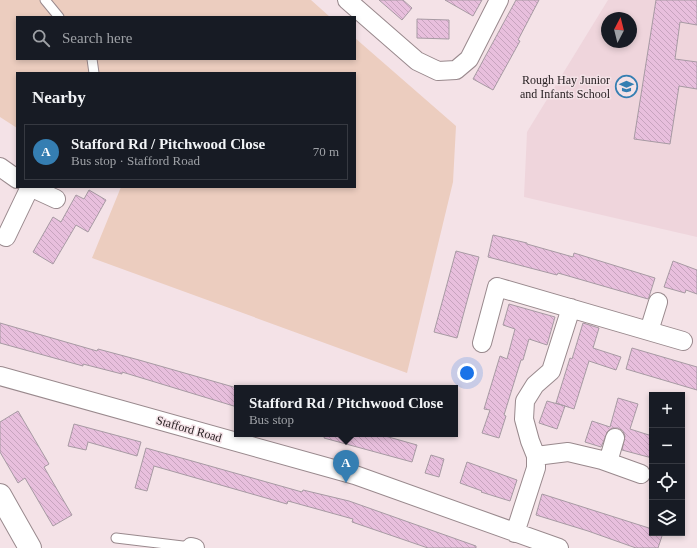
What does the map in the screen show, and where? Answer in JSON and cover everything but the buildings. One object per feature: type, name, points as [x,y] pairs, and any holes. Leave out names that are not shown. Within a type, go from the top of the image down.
[{"type":"street","points":[[347,0],[417,61],[438,71],[456,70],[469,59],[499,0]]},
{"type":"street","points":[[0,167],[16,178]]},
{"type":"street","points":[[6,237],[30,188]]},
{"type":"street","points":[[32,188],[56,199]]},
{"type":"street","points":[[482,343],[497,287],[683,341]]},
{"type":"street","points":[[649,331],[658,302]]},
{"type":"street","points":[[516,533],[536,468],[536,456],[524,419],[525,401],[535,385],[551,371],[571,308]]},
{"type":"street","name":"Stafford Road","points":[[0,376],[355,475],[559,548]]},
{"type":"street","points":[[608,462],[616,438]]},
{"type":"street","points":[[536,456],[568,452],[608,462],[641,474]]},
{"type":"street","points":[[0,495],[29,548]]},
{"type":"lane","points":[[45,0],[58,16]]},
{"type":"lane","points":[[92,60],[94,72]]},
{"type":"lane","points":[[116,538],[193,547]]},
{"type":"shaded area","points":[[0,0],[311,0],[329,16],[16,16],[16,60],[356,60],[356,39],[456,126],[453,182],[407,373],[92,258],[121,188],[356,188],[356,72],[16,72],[16,127],[0,117]]},
{"type":"shaded area","name":"Rough Hay Junior and Infants School","points":[[608,0],[697,0],[697,237],[524,197],[527,132]]},
{"type":"place","name":"Rough Hay Junior and Infants School","points":[[626,87]]},
{"type":"place","name":"Stafford Rd / Pitchwood Close","points":[[346,483]]}]
